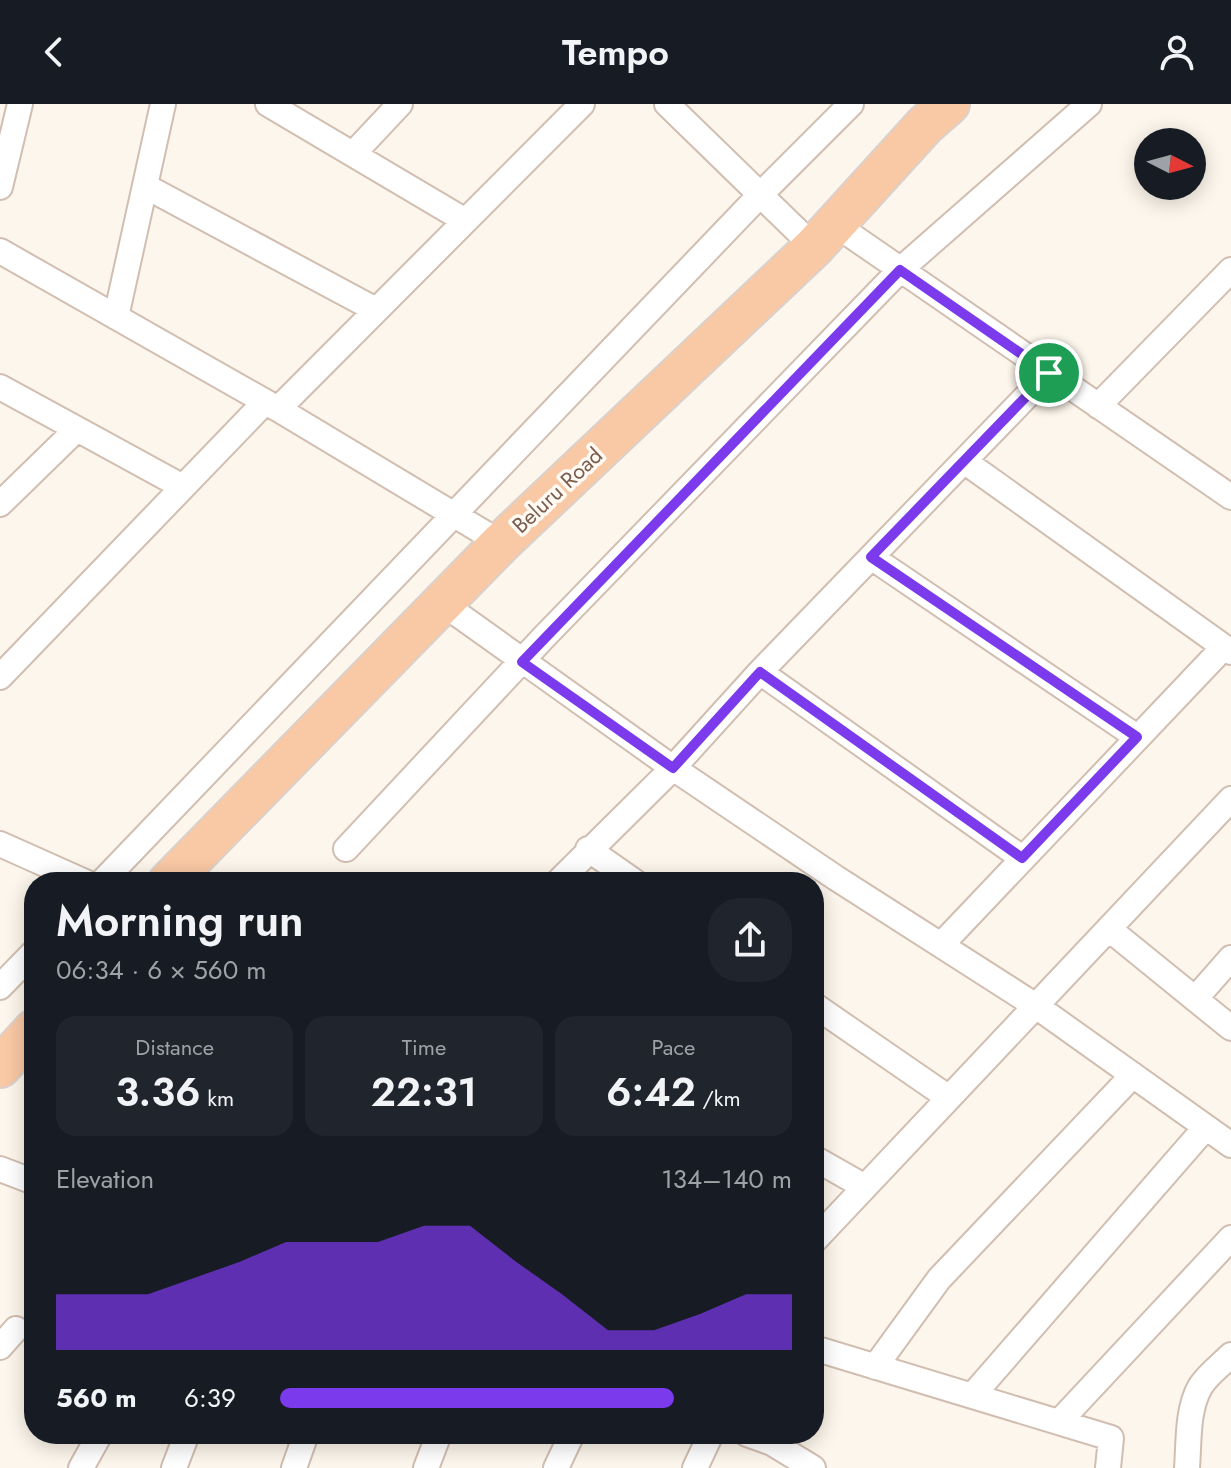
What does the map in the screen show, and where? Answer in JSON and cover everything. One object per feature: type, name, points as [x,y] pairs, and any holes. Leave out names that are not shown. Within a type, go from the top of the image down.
[{"type":"highway","name":"Beluru Road","points":[[179,872],[501,543],[825,236],[925,125],[949,104]]},
{"type":"street","points":[[0,187],[20,104]]},
{"type":"street","points":[[116,317],[163,104]]},
{"type":"street","points":[[354,153],[400,104]]},
{"type":"street","points":[[0,677],[183,487],[376,310],[582,104]]},
{"type":"street","points":[[667,104],[760,195],[825,236],[900,270],[1231,497]]},
{"type":"street","points":[[112,872],[760,195],[851,104]]},
{"type":"street","points":[[346,849],[900,270],[1089,104]]},
{"type":"street","points":[[279,107],[464,220]]},
{"type":"street","points":[[145,186],[376,310]]},
{"type":"street","points":[[0,251],[271,405],[501,543]]},
{"type":"street","points":[[1098,406],[1231,270]]},
{"type":"street","points":[[567,872],[673,768],[760,672],[1049,373]]},
{"type":"street","points":[[0,387],[183,487]]},
{"type":"street","points":[[0,504],[77,429]]},
{"type":"street","points":[[941,945],[1137,737],[1227,649],[964,461]]},
{"type":"street","points":[[871,557],[1137,737]]},
{"type":"street","points":[[442,603],[673,768],[1036,1006],[1231,1145]]},
{"type":"street","points":[[760,672],[1022,858]]},
{"type":"street","points":[[824,1230],[1231,799]]},
{"type":"street","points":[[0,844],[63,872]]},
{"type":"street","points":[[588,849],[621,872]]},
{"type":"street","points":[[1109,929],[1231,1028]]},
{"type":"street","points":[[1195,999],[1231,958]]},
{"type":"street","points":[[0,987],[24,962]]},
{"type":"street","points":[[824,1012],[949,1098]]},
{"type":"street","points":[[875,1367],[939,1279],[1133,1075]]},
{"type":"street","points":[[972,1396],[1206,1127]]},
{"type":"street","points":[[824,1164],[865,1187]]},
{"type":"street","points":[[0,1169],[24,1178]]},
{"type":"street","points":[[1059,1422],[1231,1238]]},
{"type":"street","points":[[824,1351],[1111,1438],[1108,1468]]},
{"type":"street","points":[[1187,1468],[1196,1396],[1202,1384],[1231,1355]]},
{"type":"street","points":[[81,1468],[94,1444]]},
{"type":"street","points":[[174,1468],[183,1444]]},
{"type":"street","points":[[294,1468],[302,1444]]},
{"type":"street","points":[[426,1468],[435,1444]]},
{"type":"street","points":[[556,1468],[567,1444]]},
{"type":"street","points":[[695,1468],[706,1444]]},
{"type":"street","points":[[774,1444],[813,1468]]},
{"type":"route","points":[[900,270],[1049,373],[871,557],[1137,737],[1022,858],[760,672],[673,768],[522,662],[900,270]]}]
